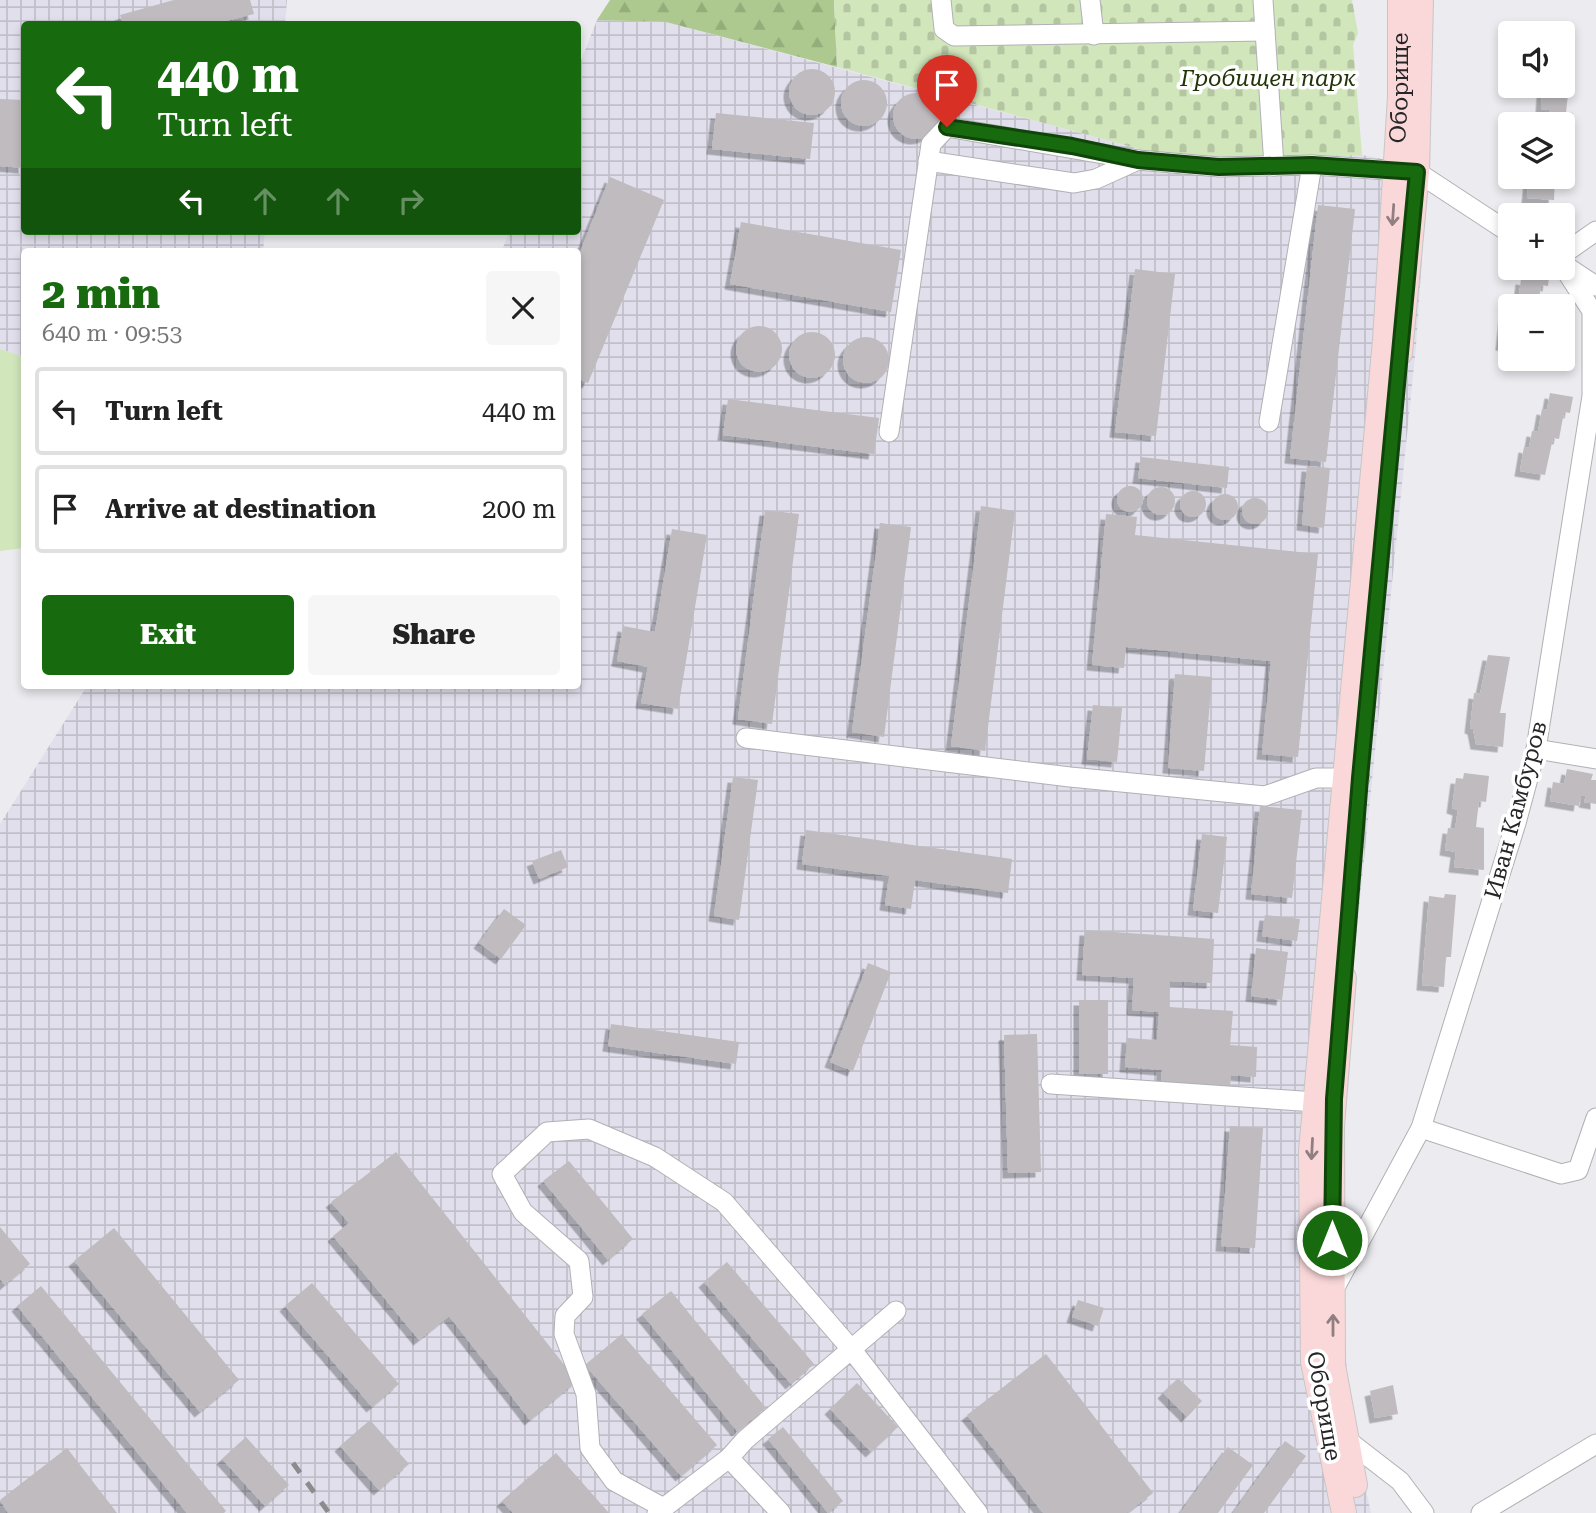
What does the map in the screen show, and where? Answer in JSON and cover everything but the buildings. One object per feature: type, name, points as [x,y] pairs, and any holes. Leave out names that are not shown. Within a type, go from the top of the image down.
[{"type":"main road","name":"Оборище","points":[[1400,0],[1400,96],[1406,171]]},
{"type":"main road","name":"Оборище","points":[[1361,1513],[1332,1365],[1332,1126],[1352,779],[1385,340],[1406,171],[1421,0]]},
{"type":"main road","name":"Оборище","points":[[1344,1513],[1313,1362],[1311,1151],[1352,779]]},
{"type":"street","points":[[941,0],[944,29],[954,36],[1265,31]]},
{"type":"street","points":[[1090,0],[1094,35]]},
{"type":"street","points":[[1263,0],[1274,166]]},
{"type":"street","points":[[889,432],[931,144],[947,127],[1072,146],[1138,160],[1219,167],[1312,165],[1406,171],[1498,226]]},
{"type":"street","points":[[928,161],[1074,183],[1096,179],[1138,160]]},
{"type":"street","points":[[1269,422],[1312,165]]},
{"type":"street","points":[[1575,246],[1596,231]]},
{"type":"street","points":[[1575,272],[1596,286]]},
{"type":"street","name":"Иван Камбуров","points":[[1332,1291],[1421,1128],[1516,823],[1536,749],[1592,396],[1592,311],[1573,280]]},
{"type":"street","points":[[746,738],[1070,777],[1265,796],[1316,778],[1352,779]]},
{"type":"street","points":[[1536,749],[1596,759]]},
{"type":"street","points":[[1051,1084],[1316,1102]]},
{"type":"street","points":[[1421,1128],[1561,1174],[1578,1170],[1596,1118]]},
{"type":"street","points":[[896,1311],[852,1350],[745,1440],[729,1458],[659,1510],[614,1480],[590,1448],[586,1394],[564,1334],[565,1316],[583,1297],[579,1261],[523,1212],[502,1174],[547,1132],[589,1129],[655,1157],[724,1202],[852,1350],[978,1513]]},
{"type":"street","points":[[1347,1440],[1400,1481],[1424,1513]]},
{"type":"street","points":[[1481,1513],[1596,1444]]},
{"type":"street","points":[[729,1458],[781,1513]]},
{"type":"shaded area","points":[[0,0],[287,0],[285,21],[21,21],[21,235],[265,235],[263,248],[21,248],[21,356],[0,349]]},
{"type":"shaded area","points":[[597,20],[666,22],[1162,155],[1362,155],[1428,168],[1416,346],[1348,1018],[1339,1162],[1343,1313],[1350,1416],[1371,1513],[0,1513],[0,824],[85,689],[581,689],[581,248],[503,248],[508,235],[581,235],[581,60]]},
{"type":"green space","points":[[610,0],[834,0],[837,67],[666,22],[597,20]]},
{"type":"green space","name":"Гробищен парк","points":[[834,0],[1352,0],[1358,33],[1353,45],[1362,155],[1254,158],[1162,155],[837,67]]},
{"type":"green space","points":[[0,349],[21,356],[21,548],[0,551]]},
{"type":"railway","points":[[293,1463],[329,1513]]},
{"type":"route","points":[[947,127],[1072,146],[1138,160],[1219,167],[1312,165],[1417,172],[1360,778],[1334,1099],[1332,1240]]}]
